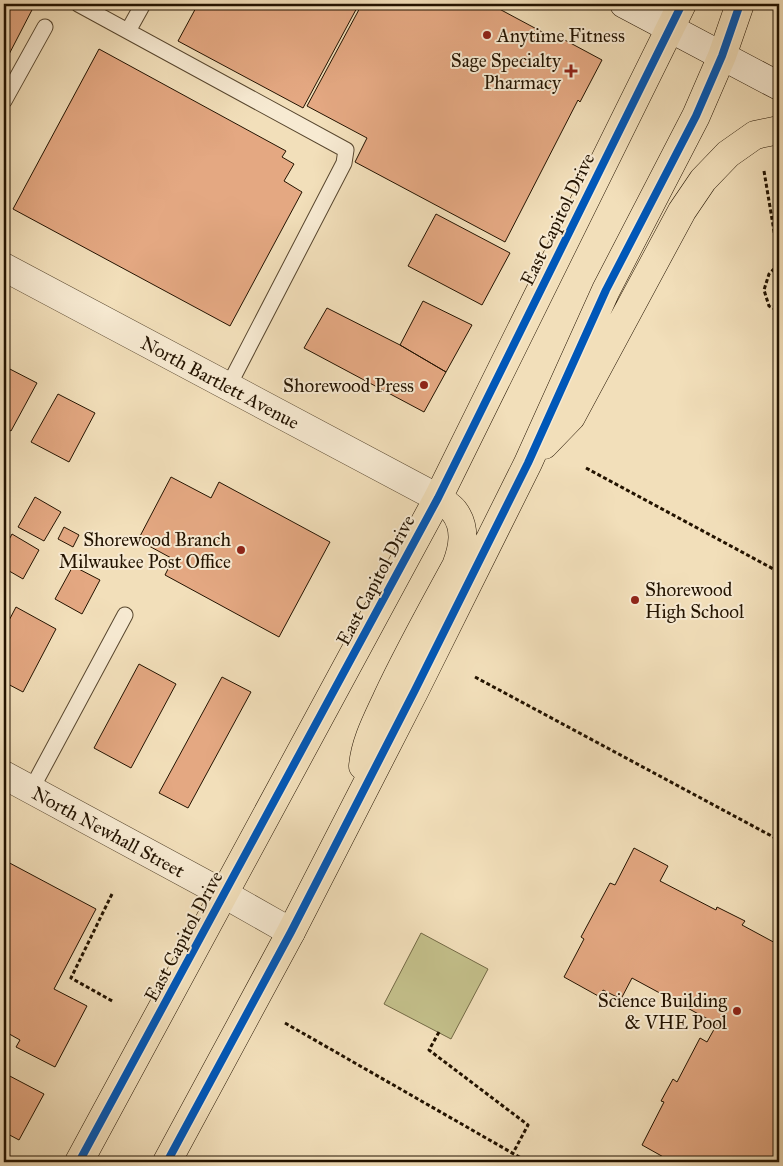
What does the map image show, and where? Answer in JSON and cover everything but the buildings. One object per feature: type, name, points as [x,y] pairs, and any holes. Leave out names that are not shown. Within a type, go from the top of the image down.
[{"type":"main road","name":"East Capitol Drive","points":[[79,1162],[438,498],[682,4]]},
{"type":"main road","points":[[167,1162],[291,932],[420,681],[528,463],[606,290],[696,116],[722,56],[740,4]]},
{"type":"main road","points":[[528,463],[570,416],[682,211],[703,180],[728,154],[755,134],[779,130]]},
{"type":"main road","points":[[361,795],[364,753],[377,719],[461,552],[464,535],[459,520],[454,511],[438,498]]},
{"type":"street","points":[[624,4],[779,86]]},
{"type":"street","name":"North Bartlett Avenue","points":[[4,267],[438,498]]},
{"type":"street","name":"North Newhall Street","points":[[4,775],[291,932]]},
{"type":"lane","points":[[78,4],[346,150],[344,163],[228,387]]},
{"type":"lane","points":[[128,31],[143,4]]},
{"type":"lane","points":[[4,101],[45,27]]},
{"type":"lane","points":[[30,790],[125,615]]},
{"type":"path","points":[[764,171],[779,262],[769,274],[764,290],[769,306],[779,311]]},
{"type":"path","points":[[586,468],[779,572]]},
{"type":"path","points":[[475,676],[779,840]]},
{"type":"path","points":[[112,894],[71,978],[114,1002]]},
{"type":"path","points":[[286,1023],[528,1162]]},
{"type":"path","points":[[439,1032],[429,1050],[528,1125],[513,1153]]},
{"type":"shaded area","points":[[421,933],[488,969],[451,1039],[384,1004]]},
{"type":"cycle path","points":[[79,1162],[438,498],[682,4]]},
{"type":"cycle path","points":[[167,1162],[291,932],[415,690],[528,463],[606,290],[696,116],[722,56],[740,4]]},
{"type":"place","name":"Anytime Fitness","points":[[487,35]]},
{"type":"place","name":"Sage Specialty Pharmacy","points":[[571,71]]},
{"type":"place","name":"Shorewood Press","points":[[424,385]]},
{"type":"place","name":"Shorewood Branch Milwaukee Post Office","points":[[241,550]]},
{"type":"place","name":"Shorewood High School","points":[[635,600]]},
{"type":"place","name":"Science Building & VHE Pool","points":[[737,1011]]}]
